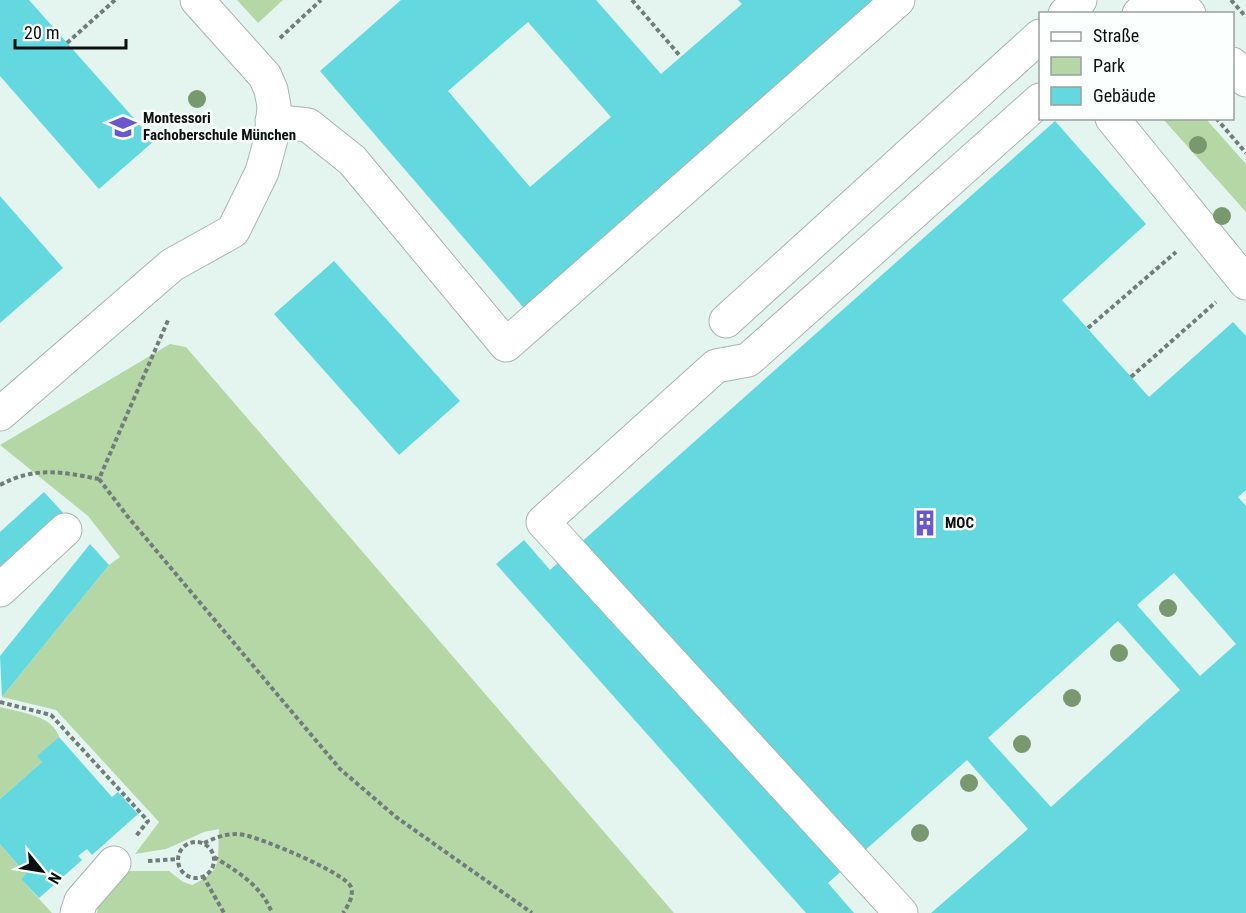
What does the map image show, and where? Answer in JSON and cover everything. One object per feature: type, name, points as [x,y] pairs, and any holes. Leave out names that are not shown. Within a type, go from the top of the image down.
[{"type":"street","points":[[0,414],[171,265],[233,231],[262,172],[270,146],[271,90],[265,76],[197,0]]},
{"type":"street","points":[[272,121],[308,125],[352,160],[506,345],[898,0]]},
{"type":"street","points":[[1067,12],[1080,0]]},
{"type":"street","points":[[1140,12],[1154,0]]},
{"type":"street","points":[[1177,0],[1187,12]]},
{"type":"street","points":[[726,321],[1039,38]]},
{"type":"street","points":[[1234,65],[1246,79]]},
{"type":"street","points":[[902,913],[543,522],[716,366],[748,360],[1039,102]]},
{"type":"street","points":[[1115,120],[1244,281]]},
{"type":"street","points":[[0,590],[65,530]]},
{"type":"street","points":[[77,913],[81,901],[114,862]]},
{"type":"path","points":[[67,43],[115,0]]},
{"type":"path","points":[[273,44],[321,0]]},
{"type":"path","points":[[632,0],[681,57]]},
{"type":"path","points":[[1231,0],[1246,17]]},
{"type":"path","points":[[1218,120],[1246,153]]},
{"type":"path","points":[[1088,328],[1202,230]]},
{"type":"path","points":[[1131,378],[1244,281]]},
{"type":"path","points":[[99,479],[172,309]]},
{"type":"path","points":[[0,485],[19,475],[52,470],[99,479],[128,517],[340,769],[396,817],[532,913]]},
{"type":"path","points":[[0,702],[51,715],[148,821],[114,862]]},
{"type":"path","points":[[214,857],[213,866],[203,876],[187,877],[180,869],[177,859],[180,850],[186,844],[195,841],[204,843],[221,835],[243,834],[274,844],[344,877],[352,891],[349,904],[343,913]]},
{"type":"path","points":[[204,843],[214,857],[246,876],[268,901],[272,913]]},
{"type":"path","points":[[203,876],[224,913]]},
{"type":"green space","points":[[237,0],[283,0],[258,23]]},
{"type":"green space","points":[[1164,120],[1207,120],[1246,164],[1246,212]]},
{"type":"green space","points":[[170,344],[186,347],[674,913],[97,913],[98,906],[121,871],[169,871],[183,882],[192,885],[202,880],[217,863],[219,829],[204,832],[166,849],[135,854],[159,822],[56,710],[2,697],[109,565],[120,557],[88,516],[0,445]]},
{"type":"green space","points":[[0,707],[43,719],[56,730],[59,737],[38,756],[42,762],[0,799]]},
{"type":"green space","points":[[0,844],[26,874],[21,879],[52,913],[0,913]]},
{"type":"building","name":"Montessori Fachoberschule München","points":[[0,0],[29,0],[154,141],[99,189],[0,76]]},
{"type":"building","points":[[401,0],[596,0],[661,74],[742,4],[738,0],[880,0],[524,308],[320,71]],"holes":[[[528,22],[611,117],[530,187],[448,91]]]},
{"type":"building","name":"MOC","points":[[1055,121],[1146,224],[1062,300],[1149,397],[1233,322],[1246,336],[1246,490],[1238,497],[1246,506],[1246,913],[931,913],[1028,829],[967,760],[828,883],[854,913],[806,913],[496,564],[524,540],[550,570]],"holes":[[[1174,573],[1236,644],[1200,676],[1137,605]],[[1118,621],[1180,690],[1051,807],[988,738]]]},
{"type":"building","points":[[0,196],[63,268],[0,323]]},
{"type":"building","points":[[334,261],[460,401],[399,455],[274,314]]},
{"type":"building","points":[[44,492],[66,516],[0,574],[0,532]]},
{"type":"building","points":[[90,544],[109,565],[2,697],[0,656]]},
{"type":"building","points":[[59,737],[112,797],[118,792],[138,814],[92,855],[87,849],[78,856],[82,860],[39,898],[21,879],[26,874],[0,844],[0,799],[42,762],[37,756]]},
{"type":"place","name":"Montessori Fachoberschule München","points":[[123,127]]},
{"type":"place","name":"MOC","points":[[925,523]]}]
